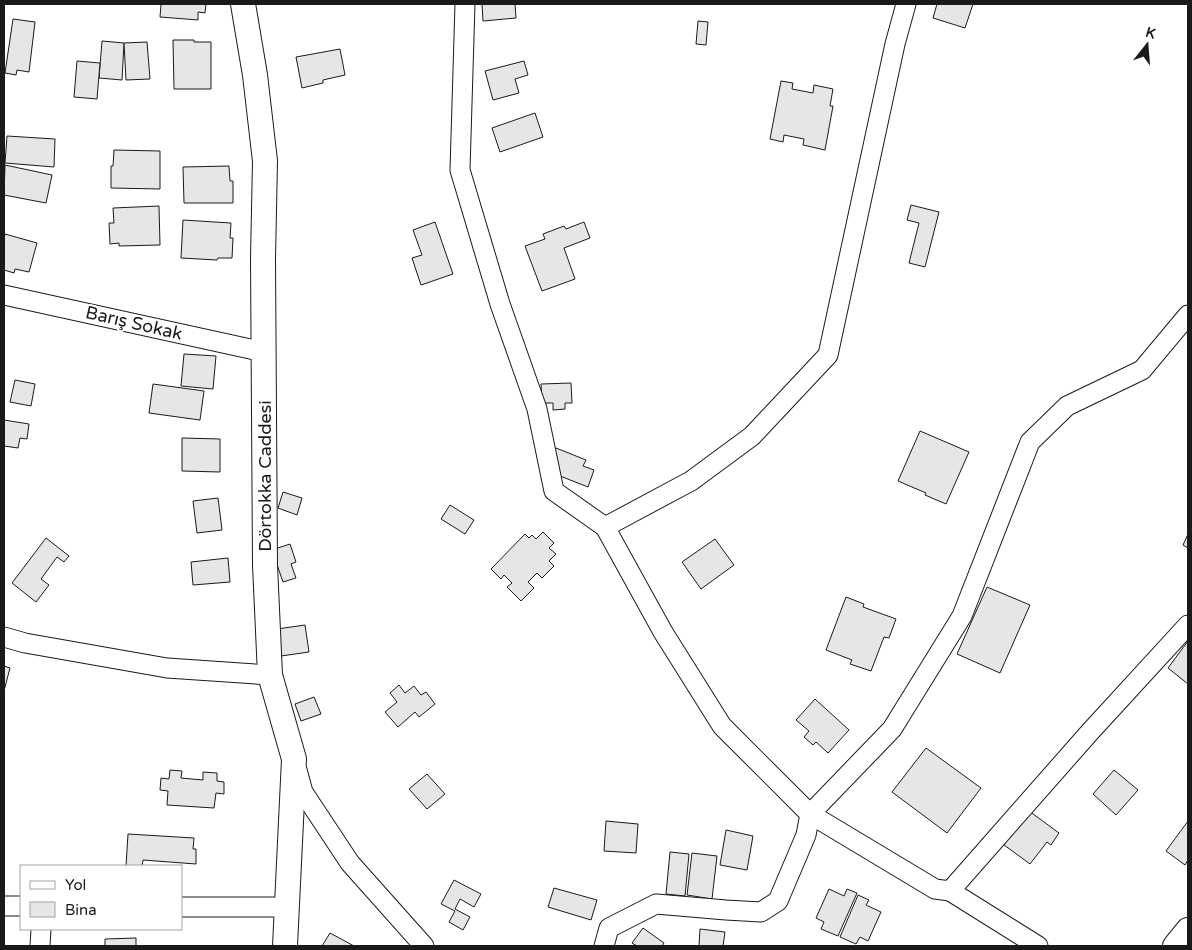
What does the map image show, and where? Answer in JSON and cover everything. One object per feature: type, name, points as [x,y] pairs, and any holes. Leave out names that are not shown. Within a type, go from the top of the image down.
[{"type":"street","name":"Dörtokka Caddesi","points":[[243,4],[255,75],[265,161],[263,259],[265,565],[270,675],[294,759],[285,946]]},
{"type":"street","points":[[465,4],[460,170],[500,304],[538,409],[554,491],[605,527],[664,632],[722,726],[810,814],[935,889],[950,891],[1038,946]]},
{"type":"street","points":[[605,527],[691,481],[752,436],[828,355],[895,44],[906,4]]},
{"type":"street","name":"Barış Sokak","points":[[4,295],[264,352]]},
{"type":"street","points":[[604,946],[609,928],[656,904],[761,912],[778,901],[806,835],[810,814],[892,729],[962,616],[1030,442],[1067,406],[1142,370],[1188,315]]},
{"type":"street","points":[[950,891],[1188,625]]},
{"type":"street","points":[[4,637],[25,643],[167,668],[270,675]]},
{"type":"street","points":[[294,759],[303,792],[350,863],[424,946]]},
{"type":"street","points":[[4,906],[20,906]]},
{"type":"street","points":[[182,907],[287,907]]},
{"type":"street","points":[[40,946],[41,930]]},
{"type":"street","points":[[1175,946],[1188,930]]},
{"type":"building","points":[[161,4],[206,4],[205,13],[198,12],[198,20],[160,17]]},
{"type":"building","points":[[482,4],[515,4],[516,18],[483,21]]},
{"type":"building","points":[[937,4],[973,4],[965,28],[933,18]]},
{"type":"building","points":[[13,19],[35,22],[29,72],[17,70],[16,75],[5,73]]},
{"type":"building","points":[[698,21],[708,22],[706,45],[696,44]]},
{"type":"building","points":[[173,40],[211,42],[211,89],[174,89]]},
{"type":"building","points":[[102,41],[124,43],[122,80],[99,78]]},
{"type":"building","points":[[147,42],[150,79],[126,80],[124,43]]},
{"type":"building","points":[[340,49],[345,75],[323,80],[323,83],[302,88],[296,57]]},
{"type":"building","points":[[77,61],[100,63],[97,99],[74,97]]},
{"type":"building","points":[[524,61],[528,75],[515,79],[519,93],[493,100],[485,71]]},
{"type":"building","points":[[781,81],[793,83],[792,89],[813,93],[814,85],[833,89],[830,106],[833,106],[825,150],[803,145],[804,139],[784,135],[783,142],[770,139]]},
{"type":"building","points":[[535,113],[543,137],[500,152],[492,128]]},
{"type":"building","points":[[7,136],[55,139],[54,167],[5,163]]},
{"type":"building","points":[[114,150],[160,151],[160,189],[111,188],[111,166],[113,166]]},
{"type":"building","points":[[5,165],[52,175],[46,203],[4,195]]},
{"type":"building","points":[[229,166],[230,181],[233,181],[233,203],[184,203],[183,167]]},
{"type":"building","points":[[911,205],[939,212],[925,267],[909,263],[919,223],[907,220]]},
{"type":"building","points":[[159,206],[160,245],[119,246],[119,243],[110,244],[109,223],[114,223],[113,208]]},
{"type":"building","points":[[183,220],[231,223],[230,238],[233,238],[232,258],[218,258],[217,260],[181,258]]},
{"type":"building","points":[[435,222],[453,274],[421,285],[412,258],[422,255],[413,230]]},
{"type":"building","points":[[584,222],[590,238],[564,248],[575,279],[542,291],[525,246],[545,239],[543,234],[564,226],[566,229]]},
{"type":"building","points":[[5,234],[37,243],[29,272],[15,269],[14,273],[4,270]]},
{"type":"building","points":[[184,354],[216,356],[213,389],[181,386]]},
{"type":"building","points":[[15,380],[35,384],[31,406],[10,402]]},
{"type":"building","points":[[571,383],[572,403],[565,403],[565,409],[553,410],[553,403],[542,403],[541,384]]},
{"type":"building","points":[[153,384],[204,391],[200,420],[149,413]]},
{"type":"building","points":[[4,420],[29,424],[27,439],[20,438],[18,448],[4,446]]},
{"type":"building","points":[[920,431],[969,452],[946,504],[898,481]]},
{"type":"building","points":[[182,438],[220,439],[220,472],[182,471]]},
{"type":"building","points":[[556,448],[586,460],[583,466],[594,470],[588,487],[555,474],[553,457]]},
{"type":"building","points":[[283,492],[302,498],[297,515],[278,508]]},
{"type":"building","points":[[218,498],[222,530],[197,533],[193,501]]},
{"type":"building","points":[[450,505],[474,520],[465,534],[441,519]]},
{"type":"building","points":[[543,532],[554,543],[549,548],[556,554],[549,561],[554,566],[542,578],[537,573],[528,582],[534,588],[521,601],[507,587],[512,583],[504,575],[501,579],[491,569],[525,534],[529,538],[532,535],[536,539]]},
{"type":"building","points":[[1188,534],[1188,548],[1183,545]]},
{"type":"building","points":[[46,538],[69,556],[64,562],[57,557],[41,579],[49,585],[36,602],[12,583]]},
{"type":"building","points":[[715,539],[734,565],[701,589],[682,562]]},
{"type":"building","points":[[290,544],[296,562],[291,564],[296,578],[283,582],[272,550]]},
{"type":"building","points":[[228,558],[230,582],[193,585],[191,562]]},
{"type":"building","points":[[987,587],[1030,605],[1000,673],[957,654]]},
{"type":"building","points":[[846,597],[864,604],[863,607],[896,619],[889,638],[884,637],[871,671],[850,664],[852,660],[826,650]]},
{"type":"building","points":[[305,625],[309,652],[281,656],[277,629]]},
{"type":"building","points":[[1188,641],[1188,684],[1168,668]]},
{"type":"building","points":[[4,666],[10,668],[4,691]]},
{"type":"building","points":[[399,685],[405,693],[414,686],[421,695],[426,692],[435,704],[419,717],[415,712],[398,727],[385,712],[397,702],[390,693]]},
{"type":"building","points":[[314,697],[321,714],[301,721],[295,704]]},
{"type":"building","points":[[815,699],[849,730],[828,753],[816,742],[813,745],[804,737],[809,731],[796,720]]},
{"type":"building","points":[[926,748],[981,788],[947,833],[892,792]]},
{"type":"building","points":[[170,770],[182,771],[181,778],[203,780],[203,772],[217,773],[217,781],[224,782],[224,794],[216,793],[214,808],[167,805],[168,791],[160,790],[161,778],[169,779]]},
{"type":"building","points":[[1114,770],[1138,790],[1116,815],[1093,794]]},
{"type":"building","points":[[427,774],[445,794],[427,809],[409,789]]},
{"type":"building","points":[[1025,808],[1059,833],[1051,845],[1047,842],[1030,864],[1000,842]]},
{"type":"building","points":[[606,821],[638,824],[636,853],[604,851]]},
{"type":"building","points":[[1188,821],[1188,860],[1185,865],[1166,851]]},
{"type":"building","points":[[726,830],[753,836],[747,870],[720,865]]},
{"type":"building","points":[[128,834],[194,838],[193,849],[196,849],[196,864],[143,860],[142,865],[126,865]]},
{"type":"building","points":[[670,852],[689,854],[685,896],[666,894]]},
{"type":"building","points":[[692,853],[717,856],[712,899],[687,895]]},
{"type":"building","points":[[454,880],[481,894],[474,907],[460,899],[455,909],[470,917],[463,930],[449,922],[455,911],[441,904]]},
{"type":"building","points":[[554,888],[597,900],[591,920],[548,907]]},
{"type":"building","points":[[829,889],[844,896],[847,889],[857,893],[838,936],[821,929],[824,922],[816,918]]},
{"type":"building","points":[[858,895],[869,900],[866,905],[881,912],[868,941],[860,937],[856,944],[840,937]]},
{"type":"building","points":[[643,928],[664,943],[662,946],[637,946],[632,943]]},
{"type":"building","points":[[700,929],[725,932],[723,946],[699,946]]},
{"type":"building","points":[[330,933],[354,946],[322,946]]},
{"type":"building","points":[[136,938],[136,946],[105,946],[105,939]]}]
